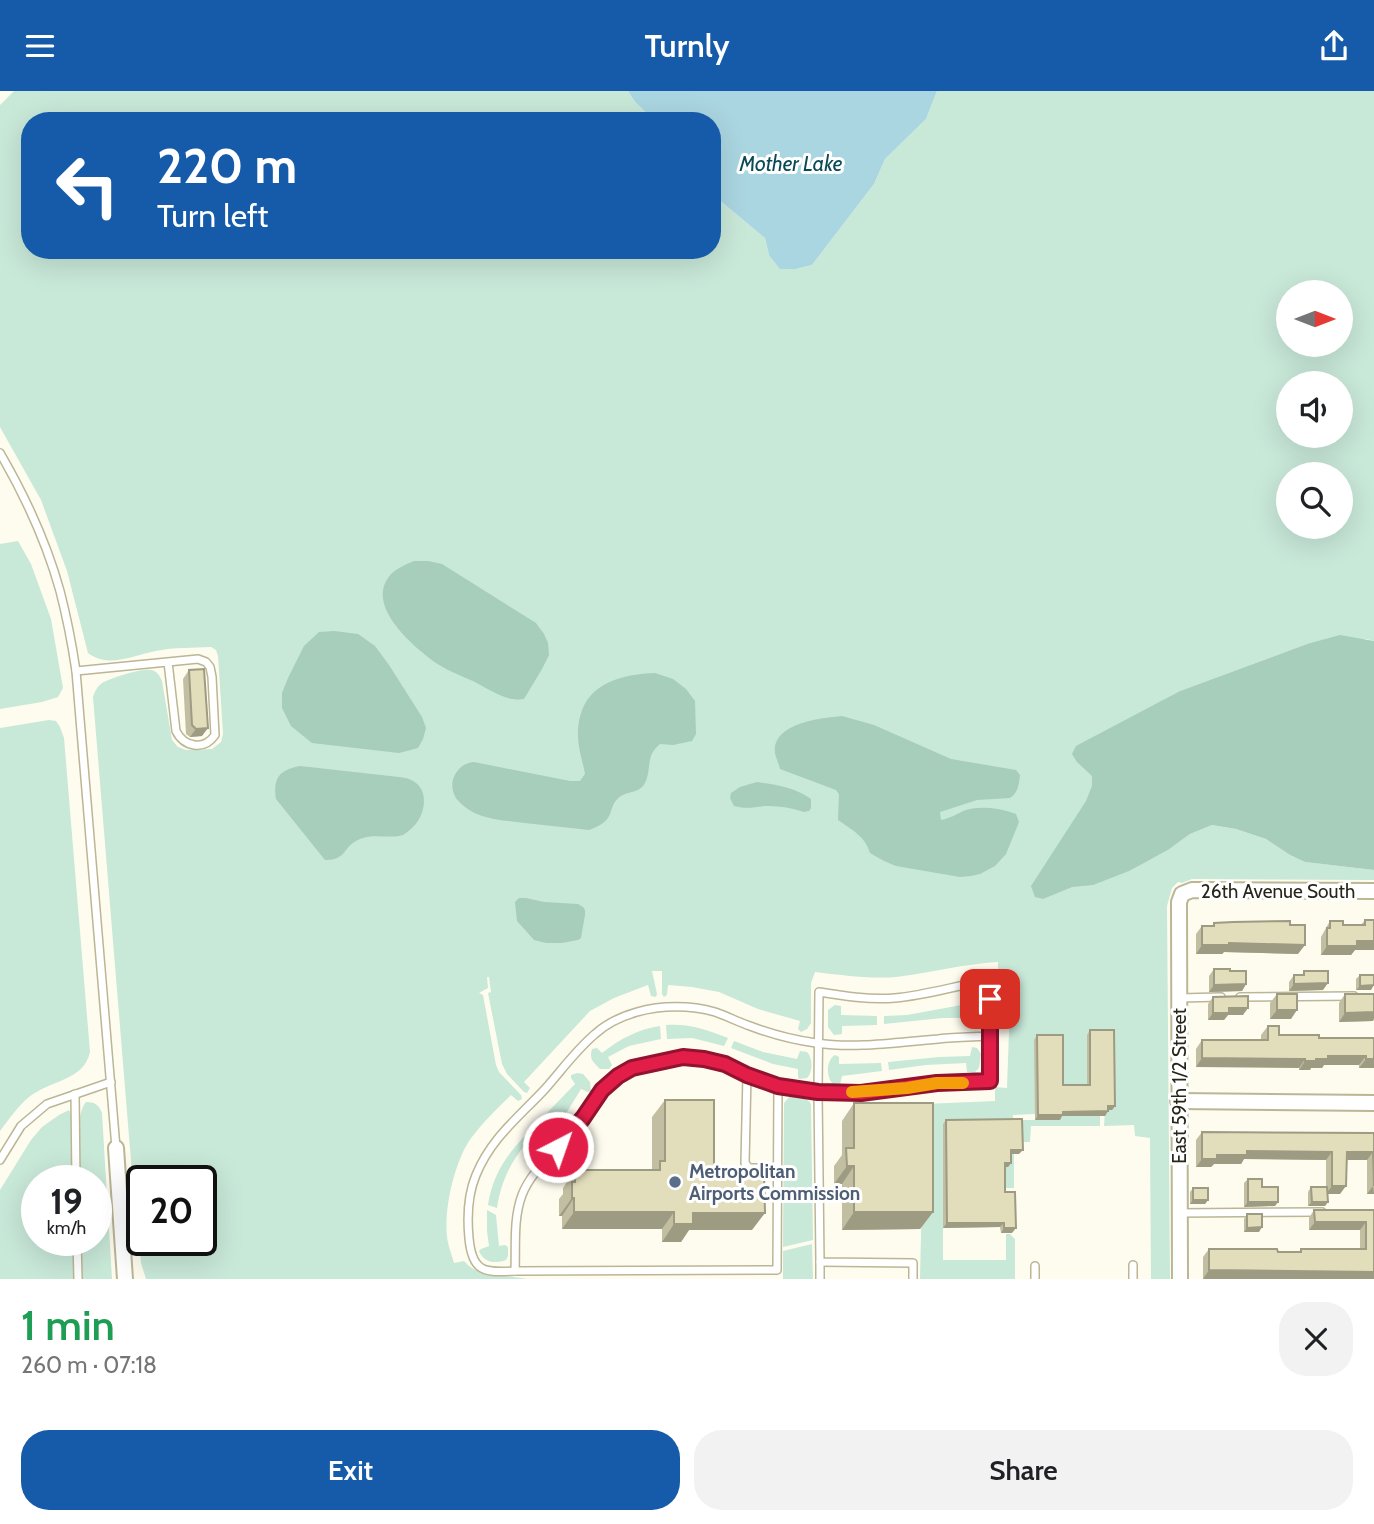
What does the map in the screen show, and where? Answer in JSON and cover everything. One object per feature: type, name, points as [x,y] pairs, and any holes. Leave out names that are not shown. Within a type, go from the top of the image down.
[{"type":"street","name":"26th Avenue South","points":[[1182,894],[1192,890],[1374,891]]},
{"type":"street","name":"East 59th 1/2 Street","points":[[1180,1279],[1179,902],[1182,894]]},
{"type":"street","points":[[1178,1101],[1374,1103]]},
{"type":"street","points":[[116,1147],[125,1279]]},
{"type":"lane","points":[[0,453],[31,513],[60,590],[76,671],[116,1147]]},
{"type":"lane","points":[[76,671],[198,659],[206,662],[212,677],[215,735],[203,746],[190,744],[179,737],[176,731],[168,662]]},
{"type":"lane","points":[[515,1271],[516,1220],[521,1197],[532,1175],[571,1133],[602,1090],[618,1076],[632,1068],[683,1057],[725,1064],[778,1086],[818,1092],[861,1093],[937,1083],[990,1081],[990,980],[891,998],[857,998],[819,992],[818,1092],[820,1279]]},
{"type":"lane","points":[[1179,997],[1360,996]]},
{"type":"lane","points":[[778,1086],[777,1275],[539,1270],[492,1272],[477,1266],[470,1252],[470,1199],[475,1177],[485,1157],[499,1135],[595,1033],[615,1021],[636,1012],[662,1007],[688,1007],[714,1012],[786,1038],[819,1044],[876,1045],[990,1036]]},
{"type":"lane","points":[[747,1075],[745,1163],[749,1168],[777,1168]]},
{"type":"lane","points":[[0,1160],[21,1126],[47,1104],[111,1082]]},
{"type":"lane","points":[[75,1094],[76,1165]]},
{"type":"lane","points":[[1179,1213],[1332,1212]]},
{"type":"lane","points":[[77,1256],[78,1279]]},
{"type":"lane","points":[[820,1262],[913,1263],[913,1279]]},
{"type":"lane","points":[[1133,1265],[1133,1279]]},
{"type":"lane","points":[[1035,1266],[1035,1279]]},
{"type":"lane","points":[[539,1270],[539,1279]]},
{"type":"green space","points":[[14,91],[628,91],[646,112],[21,112],[21,259],[721,259],[721,201],[765,238],[769,255],[796,269],[812,265],[874,184],[885,159],[926,119],[937,91],[1374,91],[1374,641],[1366,639],[1307,644],[1180,691],[1127,720],[1151,859],[1190,834],[1212,825],[1236,829],[1266,839],[1305,862],[1374,870],[1374,880],[1192,879],[1178,882],[1172,888],[1167,906],[1170,1279],[1151,1279],[1150,1138],[1135,1136],[1134,1125],[1104,1126],[1105,1110],[1087,1035],[1087,1110],[1060,1110],[1035,1040],[1035,1114],[1013,1115],[1014,1149],[943,1124],[943,1260],[1006,1260],[1006,1234],[1010,1234],[1015,1239],[1015,1279],[920,1279],[924,1104],[995,1101],[995,1087],[1007,1088],[1011,976],[998,975],[998,962],[896,977],[815,972],[811,983],[811,1023],[801,1032],[798,1029],[800,1021],[758,1009],[719,992],[668,985],[667,995],[664,997],[662,971],[652,971],[656,997],[651,996],[648,985],[590,1011],[524,1082],[530,1088],[527,1093],[507,1074],[502,1064],[487,977],[488,988],[479,993],[483,995],[496,1065],[522,1099],[518,1101],[511,1095],[469,1141],[455,1174],[449,1200],[447,1237],[454,1263],[464,1261],[484,1273],[527,1279],[146,1279],[140,1256],[217,1256],[217,1165],[131,1165],[93,697],[99,686],[106,681],[133,672],[153,671],[162,681],[172,740],[178,747],[186,750],[212,749],[221,742],[223,734],[218,656],[216,650],[211,647],[177,648],[113,660],[96,658],[88,653],[67,571],[41,500],[0,427],[0,105]]},
{"type":"green space","points":[[18,541],[31,564],[51,619],[63,688],[58,697],[0,709],[0,544]]},
{"type":"green space","points":[[414,561],[442,564],[536,623],[548,643],[549,655],[524,699],[499,695],[441,666],[416,647],[396,626],[388,614],[383,590],[393,572]]},
{"type":"green space","points":[[319,632],[358,634],[375,646],[389,665],[422,717],[426,728],[418,748],[399,753],[312,743],[291,726],[282,708],[282,693],[288,678],[304,646]]},
{"type":"green space","points":[[1340,635],[1374,641],[1374,870],[1305,862],[1266,839],[1236,829],[1212,825],[1190,834],[1168,850],[1129,871],[1093,885],[1072,887],[1043,899],[1035,897],[1031,886],[1086,801],[1092,786],[1092,776],[1072,754],[1076,746],[1180,691],[1307,644]]},
{"type":"green space","points":[[655,673],[673,679],[686,689],[695,701],[696,734],[692,741],[673,745],[660,744],[652,753],[643,786],[616,800],[608,818],[598,826],[589,830],[494,819],[472,811],[456,798],[452,786],[455,774],[463,766],[474,762],[580,781],[585,774],[578,741],[580,719],[591,695],[612,681]]},
{"type":"green space","points":[[842,716],[874,725],[951,759],[1016,770],[1020,775],[1019,785],[1010,798],[977,800],[940,812],[941,820],[976,808],[997,809],[1016,814],[1019,822],[1006,854],[995,866],[980,874],[960,877],[896,866],[870,853],[861,838],[838,820],[839,794],[836,790],[780,769],[775,753],[776,743],[789,729],[822,718]]},
{"type":"green space","points":[[56,721],[64,738],[90,1052],[81,1069],[29,1097],[0,1131],[0,728]]},
{"type":"green space","points":[[300,766],[409,779],[421,788],[424,802],[421,816],[403,835],[365,837],[350,845],[338,858],[325,860],[276,799],[279,776]]},
{"type":"green space","points":[[757,782],[798,792],[811,799],[811,808],[804,812],[778,806],[734,806],[731,793]]},
{"type":"green space","points":[[519,898],[578,904],[583,907],[585,915],[581,938],[562,943],[534,940],[517,921],[515,902]]},
{"type":"green space","points":[[976,992],[982,999],[981,1023],[976,1027],[968,1027],[967,1018],[884,1024],[884,1016],[907,1015],[967,1004],[966,995]]},
{"type":"green space","points":[[835,1005],[841,1006],[841,1015],[877,1016],[877,1025],[842,1026],[842,1034],[834,1035],[828,1027],[828,1010]]},
{"type":"green space","points":[[666,1025],[690,1026],[728,1038],[724,1046],[692,1038],[667,1039]]},
{"type":"green space","points":[[660,1026],[661,1039],[629,1046],[608,1057],[612,1065],[609,1069],[600,1069],[592,1060],[592,1049],[597,1048],[602,1053],[630,1035]]},
{"type":"green space","points":[[734,1041],[763,1052],[797,1059],[800,1051],[807,1052],[811,1061],[810,1072],[807,1078],[799,1079],[798,1069],[773,1064],[731,1048]]},
{"type":"green space","points":[[972,1047],[977,1048],[981,1054],[979,1068],[974,1073],[967,1072],[966,1063],[889,1070],[888,1062],[970,1056]]},
{"type":"green space","points":[[835,1055],[839,1057],[839,1064],[881,1063],[882,1071],[842,1076],[840,1085],[833,1084],[828,1069]]},
{"type":"green space","points":[[583,1074],[590,1082],[591,1091],[581,1089],[567,1112],[554,1121],[547,1113],[575,1084],[571,1075]]},
{"type":"green space","points":[[790,1096],[803,1097],[811,1105],[813,1240],[783,1247],[784,1103]]},
{"type":"green space","points":[[86,1102],[92,1103],[100,1108],[102,1113],[105,1165],[78,1165],[79,1127]]},
{"type":"green space","points":[[69,1110],[72,1117],[73,1165],[21,1165],[21,1256],[74,1256],[74,1279],[0,1279],[0,1190],[31,1140],[42,1127]]},
{"type":"green space","points":[[1060,1116],[1100,1116],[1100,1126],[1031,1126],[1030,1142],[1020,1142],[1019,1120],[1059,1120]]},
{"type":"green space","points":[[543,1117],[550,1124],[530,1140],[514,1160],[503,1183],[497,1208],[488,1205],[495,1178],[501,1167],[515,1147]]},
{"type":"green space","points":[[1014,1154],[1014,1188],[1001,1188],[1001,1167],[1008,1155]]},
{"type":"green space","points":[[487,1210],[496,1215],[499,1246],[508,1247],[506,1260],[490,1261],[479,1251],[489,1246]]},
{"type":"green space","points":[[812,1244],[813,1279],[783,1279],[783,1251]]},
{"type":"green space","points":[[80,1256],[111,1256],[112,1279],[81,1279]]},
{"type":"water","name":"Mother Lake","points":[[628,91],[937,91],[926,119],[885,159],[874,184],[812,265],[796,269],[780,269],[769,255],[765,238],[721,201],[721,112],[646,112]]},
{"type":"building","points":[[204,669],[208,728],[196,729],[192,725],[189,670]]},
{"type":"building","points":[[1365,920],[1374,920],[1374,941],[1357,941],[1357,946],[1327,946],[1327,928],[1330,928],[1330,921],[1343,921],[1343,925],[1365,925]]},
{"type":"building","points":[[1290,921],[1290,925],[1305,925],[1305,945],[1202,945],[1202,926],[1214,926],[1214,923]]},
{"type":"building","points":[[1214,969],[1246,971],[1246,984],[1214,985]]},
{"type":"building","points":[[1304,971],[1328,971],[1328,983],[1294,984],[1294,975],[1304,975]]},
{"type":"building","points":[[1360,975],[1374,975],[1374,985],[1360,986]]},
{"type":"building","points":[[1277,994],[1297,994],[1297,1010],[1277,1010]]},
{"type":"building","points":[[1345,994],[1374,994],[1374,1012],[1345,1013]]},
{"type":"building","points":[[1248,996],[1248,1008],[1229,1008],[1229,1013],[1213,1013],[1213,997]]},
{"type":"building","points":[[1268,1026],[1279,1026],[1279,1035],[1374,1038],[1374,1059],[1366,1059],[1366,1056],[1328,1056],[1328,1059],[1316,1061],[1202,1058],[1202,1040],[1268,1040]]},
{"type":"building","points":[[1090,1030],[1114,1030],[1115,1106],[1108,1106],[1108,1111],[1038,1115],[1037,1035],[1063,1035],[1063,1085],[1090,1085]]},
{"type":"building","name":"Metropolitan Airports Commission","points":[[665,1100],[714,1100],[714,1174],[764,1174],[765,1213],[693,1213],[693,1224],[674,1224],[674,1212],[574,1212],[572,1182],[575,1182],[575,1170],[660,1170],[660,1161],[665,1161]]},
{"type":"building","points":[[854,1103],[933,1103],[933,1212],[854,1212],[854,1166],[847,1166],[846,1148],[854,1148]]},
{"type":"building","points":[[1022,1119],[1023,1150],[1011,1150],[1011,1163],[1005,1163],[1005,1192],[1015,1192],[1016,1228],[1004,1228],[1004,1223],[947,1223],[946,1120]]},
{"type":"building","points":[[1202,1132],[1374,1133],[1374,1186],[1373,1152],[1347,1152],[1346,1186],[1332,1186],[1332,1152],[1247,1151],[1247,1155],[1217,1155],[1217,1159],[1202,1159]]},
{"type":"building","points":[[1248,1179],[1262,1179],[1262,1187],[1278,1187],[1278,1202],[1248,1202]]},
{"type":"building","points":[[1311,1187],[1327,1187],[1328,1202],[1312,1202]]},
{"type":"building","points":[[1193,1188],[1208,1188],[1208,1200],[1193,1200]]},
{"type":"building","points":[[1314,1210],[1374,1210],[1374,1272],[1209,1270],[1209,1249],[1277,1249],[1278,1252],[1301,1252],[1301,1249],[1366,1249],[1366,1222],[1315,1222]]},
{"type":"building","points":[[1247,1214],[1262,1214],[1262,1227],[1247,1228]]},
{"type":"slow traffic","points":[[852,1092],[937,1083],[963,1083]]},
{"type":"place","name":"Metropolitan Airports Commission","points":[[675,1182]]},
{"type":"route","points":[[558,1147],[595,1103],[602,1090],[618,1076],[632,1068],[683,1057],[725,1064],[778,1086],[818,1092],[861,1093],[937,1083],[990,1081],[990,999]]}]
